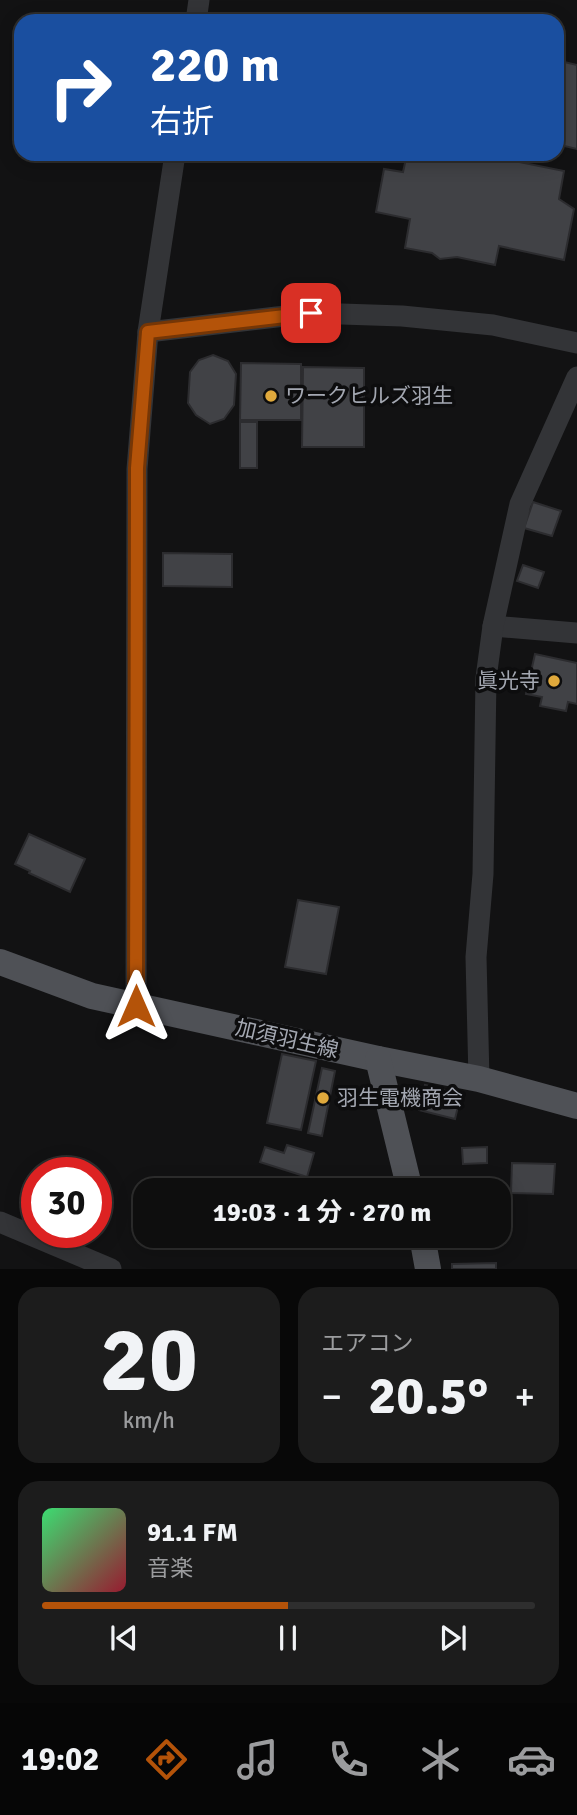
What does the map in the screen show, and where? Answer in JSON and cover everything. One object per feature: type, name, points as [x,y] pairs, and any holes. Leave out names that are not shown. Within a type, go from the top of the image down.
[{"type":"main road","name":"加須羽生線","points":[[1,966],[92,996],[479,1079],[577,1106]]},
{"type":"main road","points":[[378,1059],[407,1178]]},
{"type":"main road","points":[[424,1248],[428,1269]]},
{"type":"street","points":[[136,1006],[137,468],[148,332],[174,161]]},
{"type":"street","points":[[148,332],[311,313],[402,316],[493,325],[577,343]]},
{"type":"street","points":[[479,1079],[476,957],[483,874],[486,678],[493,626],[520,504],[577,377]]},
{"type":"street","points":[[493,626],[577,633]]},
{"type":"street","points":[[0,1222],[111,1269]]},
{"type":"building","points":[[564,62],[577,65],[577,149],[564,146]]},
{"type":"building","points":[[405,161],[514,161],[564,171],[559,199],[574,209],[564,260],[499,246],[495,265],[457,257],[440,259],[432,253],[405,248],[410,219],[376,212],[384,169],[403,172]]},
{"type":"building","points":[[213,355],[228,361],[236,374],[234,405],[224,419],[210,424],[196,415],[188,403],[190,372],[199,360]]},
{"type":"building","points":[[241,363],[301,364],[301,420],[240,420]]},
{"type":"building","points":[[303,367],[364,368],[364,447],[302,447]]},
{"type":"building","points":[[240,422],[257,422],[257,468],[240,468]]},
{"type":"building","points":[[533,502],[561,511],[552,536],[524,528]]},
{"type":"building","points":[[163,553],[232,554],[232,587],[163,586]]},
{"type":"building","points":[[523,565],[544,572],[538,588],[517,581]]},
{"type":"building","points":[[535,654],[577,663],[577,704],[568,702],[566,711],[540,706],[542,697],[526,694]]},
{"type":"building","points":[[29,834],[85,859],[70,892],[15,864]]},
{"type":"building","points":[[298,900],[339,907],[326,974],[285,967]]},
{"type":"building","points":[[282,1054],[316,1061],[301,1130],[267,1123]]},
{"type":"building","points":[[322,1068],[335,1071],[322,1136],[308,1133]]},
{"type":"building","points":[[425,1085],[461,1094],[455,1119],[419,1110]]},
{"type":"building","points":[[287,1145],[314,1153],[307,1177],[260,1162],[265,1147],[284,1153]]},
{"type":"building","points":[[487,1147],[487,1163],[463,1164],[462,1148]]},
{"type":"building","points":[[512,1163],[555,1164],[553,1194],[511,1193]]},
{"type":"building","points":[[496,1263],[496,1269],[452,1269],[452,1264]]},
{"type":"place","name":"ワークヒルズ羽生","points":[[271,396]]},
{"type":"place","name":"眞光寺","points":[[554,681]]},
{"type":"place","name":"羽生電機商会","points":[[323,1098]]},
{"type":"route","points":[[136,1006],[137,468],[148,332],[311,313]]}]
